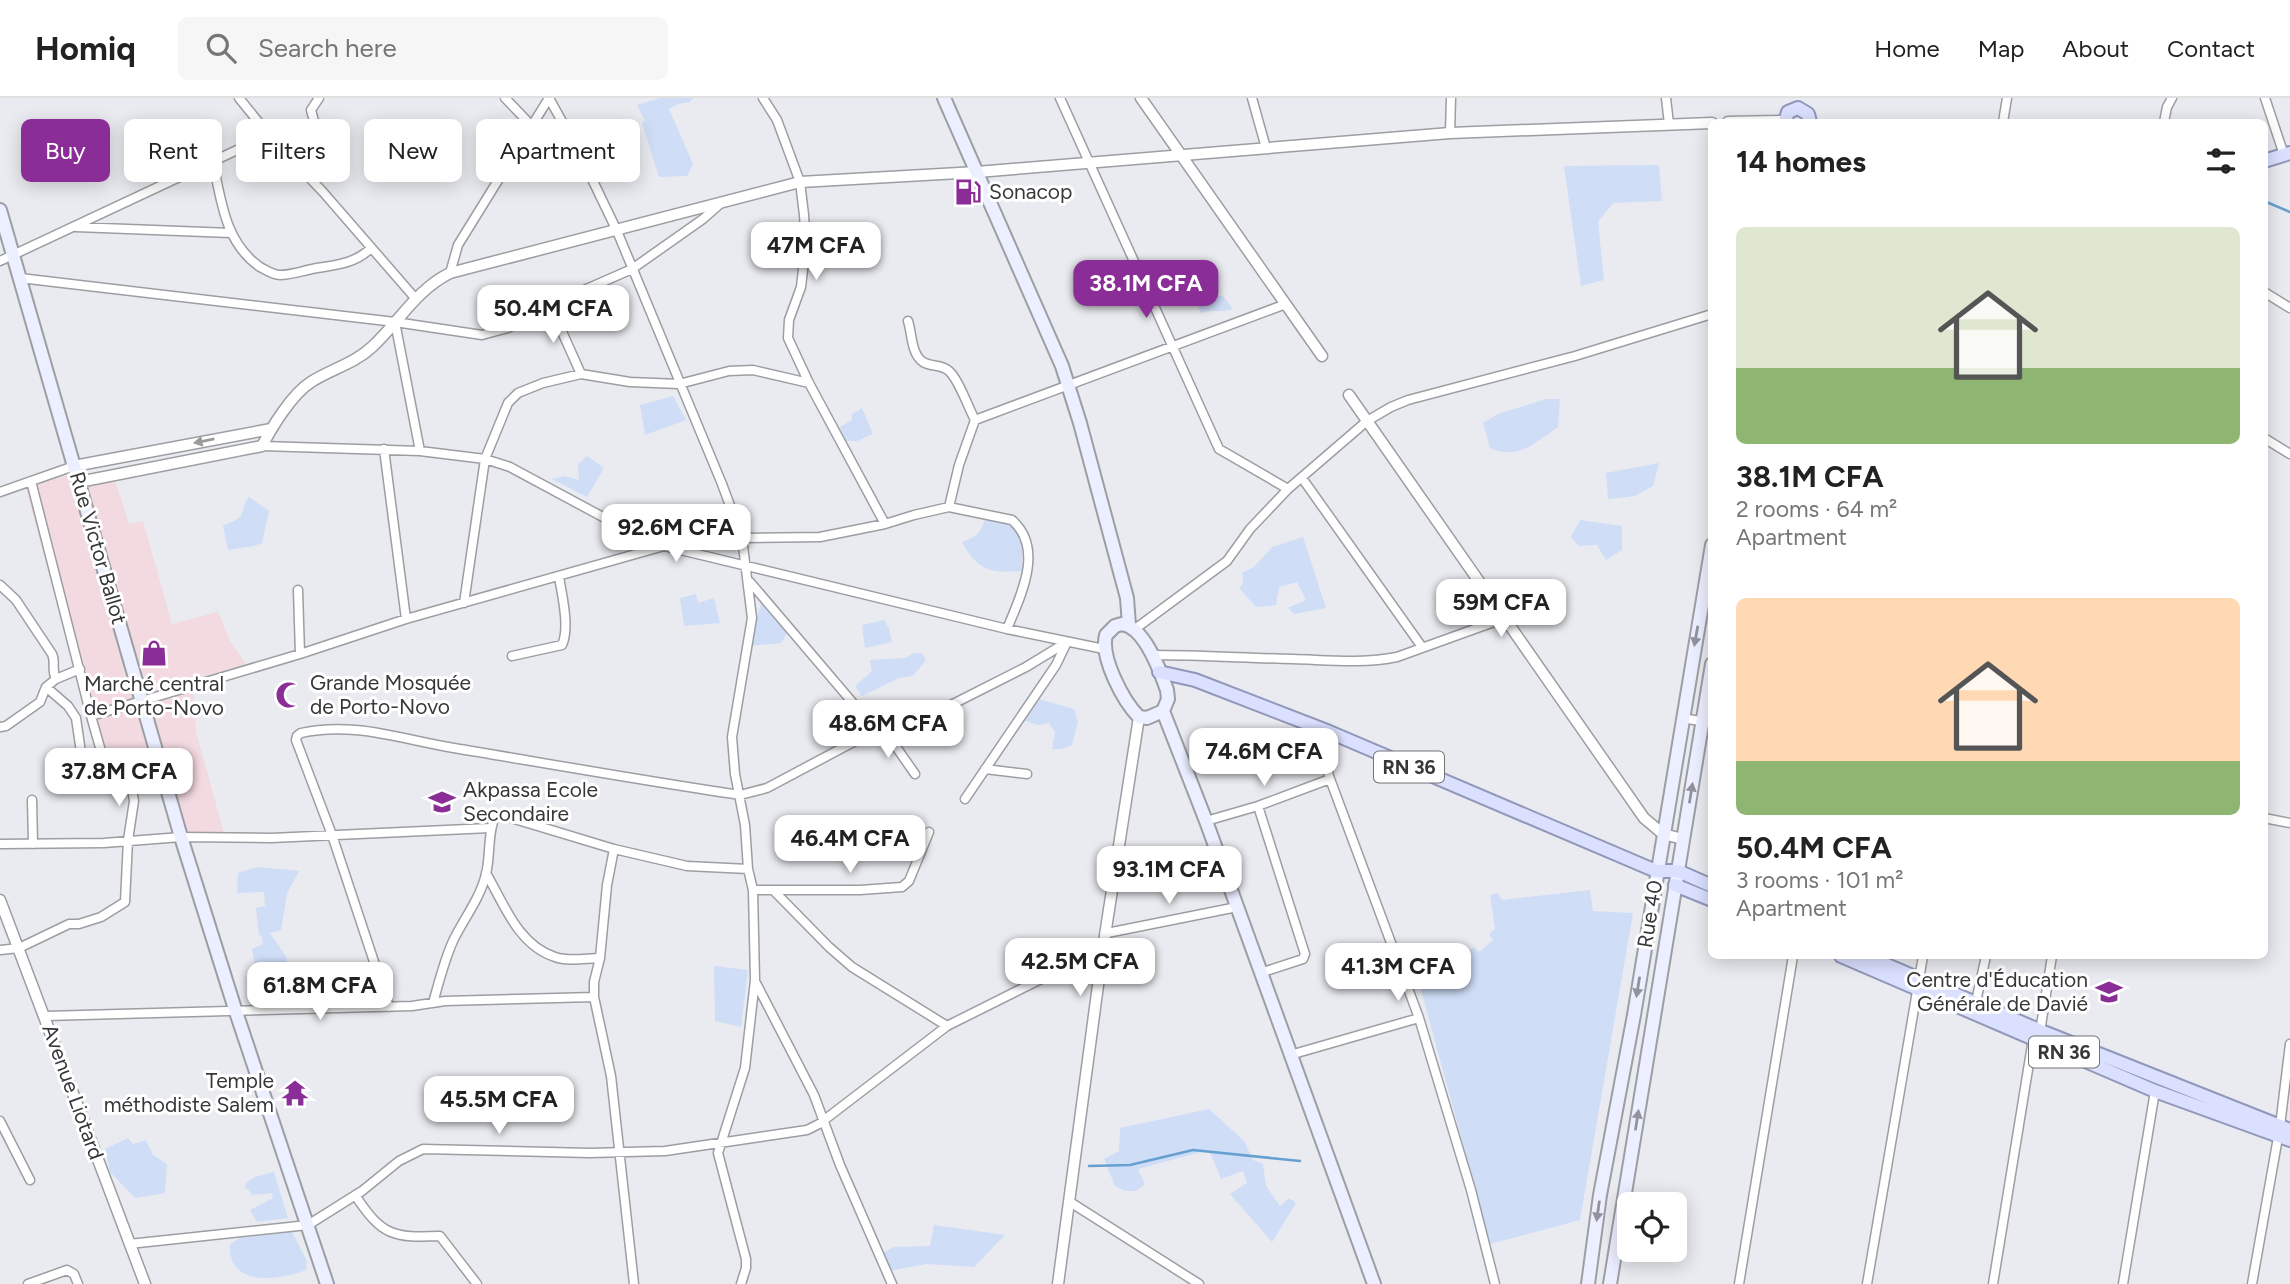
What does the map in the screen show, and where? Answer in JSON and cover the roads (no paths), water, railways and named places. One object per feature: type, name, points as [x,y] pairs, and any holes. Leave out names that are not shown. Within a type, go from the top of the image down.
[{"type":"main road","points":[[944,98],[1068,385],[1127,598],[1132,627],[1151,655],[1168,699],[1163,711],[1147,718],[1139,717],[1130,707],[1104,649],[1106,635],[1110,629],[1122,624],[1132,627]]},
{"type":"main road","points":[[1809,118],[1811,98]]},
{"type":"main road","points":[[1788,113],[1802,109],[1809,118]]},
{"type":"main road","points":[[2268,160],[2287,154]]},
{"type":"main road","name":"Rue Victor Ballot","points":[[0,210],[181,837],[234,1009],[327,1284]]},
{"type":"main road","name":"Rue 40","points":[[1588,1284],[1600,1195],[1634,1015],[1708,568]]},
{"type":"main road","name":"RN 36","points":[[1159,672],[1184,676],[1327,731],[1656,871],[1675,885],[1708,898]]},
{"type":"main road","points":[[1163,711],[1206,821],[1374,1284]]},
{"type":"main road","name":"Rue 40","points":[[1610,1284],[1675,885],[1707,722]]},
{"type":"main road","name":"RN 36","points":[[1656,871],[1678,871],[1708,884]]},
{"type":"main road","name":"RN 36","points":[[1849,959],[1975,1007],[2155,1091],[2284,1133]]},
{"type":"main road","name":"RN 36","points":[[1872,959],[1918,984]]},
{"type":"main road","name":"RN 36","points":[[2038,1037],[2284,1133]]},
{"type":"street","points":[[239,98],[256,119]]},
{"type":"street","points":[[313,119],[311,110],[319,98]]},
{"type":"street","points":[[505,98],[525,119]]},
{"type":"street","points":[[535,119],[549,98],[580,154],[617,231],[742,538],[752,608],[751,627],[732,728],[735,774],[753,890],[755,981],[746,1068],[718,1153],[746,1259],[746,1268],[740,1284]]},
{"type":"street","points":[[762,98],[777,120],[800,182],[806,244],[801,287],[787,328],[788,338],[809,383],[885,524]]},
{"type":"street","points":[[1060,98],[1219,449],[1288,489]]},
{"type":"street","points":[[1142,98],[1322,356]]},
{"type":"street","points":[[1252,98],[1266,148]]},
{"type":"street","points":[[1450,133],[1451,98]]},
{"type":"street","points":[[1666,98],[1670,124]]},
{"type":"street","points":[[2004,119],[2007,98]]},
{"type":"street","points":[[2165,119],[2172,98]]},
{"type":"street","points":[[2265,98],[2287,154]]},
{"type":"street","points":[[1748,119],[1788,113]]},
{"type":"street","points":[[262,446],[271,429],[304,387],[363,355],[415,298],[428,286],[450,273],[800,182],[977,172],[1450,133],[1708,123]]},
{"type":"street","points":[[0,261],[169,182]]},
{"type":"street","points":[[217,182],[226,222],[236,243],[252,261],[277,275],[353,261],[371,248]]},
{"type":"street","points":[[312,182],[415,298]]},
{"type":"street","points":[[450,273],[458,246],[497,182]]},
{"type":"street","points":[[20,278],[395,322],[482,335],[508,328],[550,305],[632,269],[720,204]]},
{"type":"street","points":[[73,227],[231,233]]},
{"type":"street","points":[[2268,294],[2290,308]]},
{"type":"street","points":[[975,420],[1286,304]]},
{"type":"street","points":[[550,305],[581,374]]},
{"type":"street","points":[[1132,627],[1227,561],[1250,529],[1288,489],[1367,421],[1391,407],[1408,400],[1575,356],[1708,315]]},
{"type":"street","points":[[908,321],[912,346],[918,355],[923,362],[940,365],[952,374],[975,420],[959,465],[949,508]]},
{"type":"street","points":[[395,322],[420,451]]},
{"type":"street","points":[[464,603],[485,459],[511,398],[543,383],[581,374],[631,382],[679,384],[729,371],[753,370],[809,383]]},
{"type":"street","points":[[1349,395],[1644,818],[1663,834],[1683,839]]},
{"type":"street","points":[[0,492],[74,466],[271,429]]},
{"type":"street","points":[[2268,443],[2290,454]]},
{"type":"street","points":[[79,482],[262,446],[420,451],[485,459],[510,467],[614,523],[664,546],[1007,629],[1104,649]]},
{"type":"street","points":[[384,450],[407,620]]},
{"type":"street","points":[[1302,478],[1422,646]]},
{"type":"street","points":[[31,481],[107,772],[112,776],[130,776],[162,767]]},
{"type":"street","points":[[742,538],[820,537],[949,508],[1012,520],[1022,533],[1028,561],[1027,576],[1007,629]]},
{"type":"street","points":[[91,716],[464,603],[664,546]]},
{"type":"street","points":[[512,656],[562,645],[565,640],[559,577]]},
{"type":"street","points":[[748,579],[876,730]]},
{"type":"street","points":[[0,584],[16,600],[52,654],[52,671],[56,678]]},
{"type":"street","points":[[298,590],[300,654]]},
{"type":"street","points":[[1151,655],[1219,655],[1343,662],[1387,659],[1505,618]]},
{"type":"street","points":[[389,1006],[332,835],[296,740],[301,733],[348,727],[455,748],[740,795],[767,788],[876,730],[900,728],[925,713],[951,705],[1026,667],[1067,642]]},
{"type":"street","points":[[965,799],[1056,665],[1067,642]]},
{"type":"street","points":[[0,727],[6,726],[40,702],[46,687],[56,678],[80,669]]},
{"type":"street","points":[[46,687],[68,706],[76,718],[83,766],[104,762]]},
{"type":"street","points":[[1058,1284],[1084,1076],[1139,717]]},
{"type":"street","points":[[1682,718],[1707,722]]},
{"type":"street","points":[[885,731],[915,774]]},
{"type":"street","points":[[1327,731],[1321,749],[1330,779],[1419,1018],[1471,1190],[1495,1284]]},
{"type":"street","points":[[985,769],[1027,774]]},
{"type":"street","points":[[0,950],[19,948],[69,924],[79,924],[101,917],[125,902],[128,840],[134,801],[130,776]]},
{"type":"street","points":[[1206,821],[1258,806],[1330,779]]},
{"type":"street","points":[[32,800],[33,844]]},
{"type":"street","points":[[1258,806],[1305,954],[1303,959],[1259,973]]},
{"type":"street","points":[[433,1003],[452,944],[477,902],[486,873],[490,828],[495,816],[502,814],[614,849],[687,866],[748,869]]},
{"type":"street","points":[[2268,819],[2290,823]]},
{"type":"street","points":[[0,844],[104,843],[181,837],[271,838],[490,828]]},
{"type":"street","points":[[753,890],[902,887],[909,881],[929,832]]},
{"type":"street","points":[[614,849],[607,885],[594,997],[611,1076],[634,1284]]},
{"type":"street","points":[[486,873],[507,913],[530,942],[556,957],[600,958]]},
{"type":"street","points":[[774,891],[852,967],[947,1026]]},
{"type":"street","name":"Avenue Liotard","points":[[0,900],[145,1284]]},
{"type":"street","points":[[1107,933],[1237,907]]},
{"type":"street","points":[[129,1244],[308,1225],[355,1195],[399,1161],[423,1149],[590,1153],[665,1151],[807,1130],[947,1026],[1103,948]]},
{"type":"street","points":[[1740,1284],[1793,959]]},
{"type":"street","points":[[1867,1284],[1922,959]]},
{"type":"street","points":[[1975,1007],[1985,959]]},
{"type":"street","points":[[1993,1284],[2051,959]]},
{"type":"street","points":[[755,981],[814,1095],[840,1165],[892,1284]]},
{"type":"street","points":[[45,1016],[594,997]]},
{"type":"street","points":[[1290,1055],[1419,1018]]},
{"type":"street","points":[[2252,1284],[2284,1133],[2290,1044]]},
{"type":"street","points":[[2123,1284],[2155,1091]]},
{"type":"street","points":[[0,1121],[30,1180]]},
{"type":"street","points":[[355,1195],[373,1222],[388,1230],[406,1237],[440,1236],[478,1284]]},
{"type":"street","points":[[1070,1202],[1199,1284]]},
{"type":"street","points":[[28,1284],[67,1270],[74,1273],[79,1284]]},
{"type":"waterway","points":[[2268,203],[2290,212]]},
{"type":"waterway","points":[[1089,1166],[1130,1165],[1193,1150],[1300,1161]]},
{"type":"place","name":"Sonacop","points":[[968,192]]},
{"type":"place","name":"Marché central de Porto-Novo","points":[[154,653]]},
{"type":"place","name":"Grande Mosquée de Porto-Novo","points":[[289,695]]},
{"type":"place","name":"Akpassa Ecole Secondaire","points":[[442,802]]},
{"type":"place","name":"Centre d'Éducation Générale de Davié","points":[[2109,992]]},
{"type":"place","name":"Temple méthodiste Salem","points":[[295,1093]]}]
